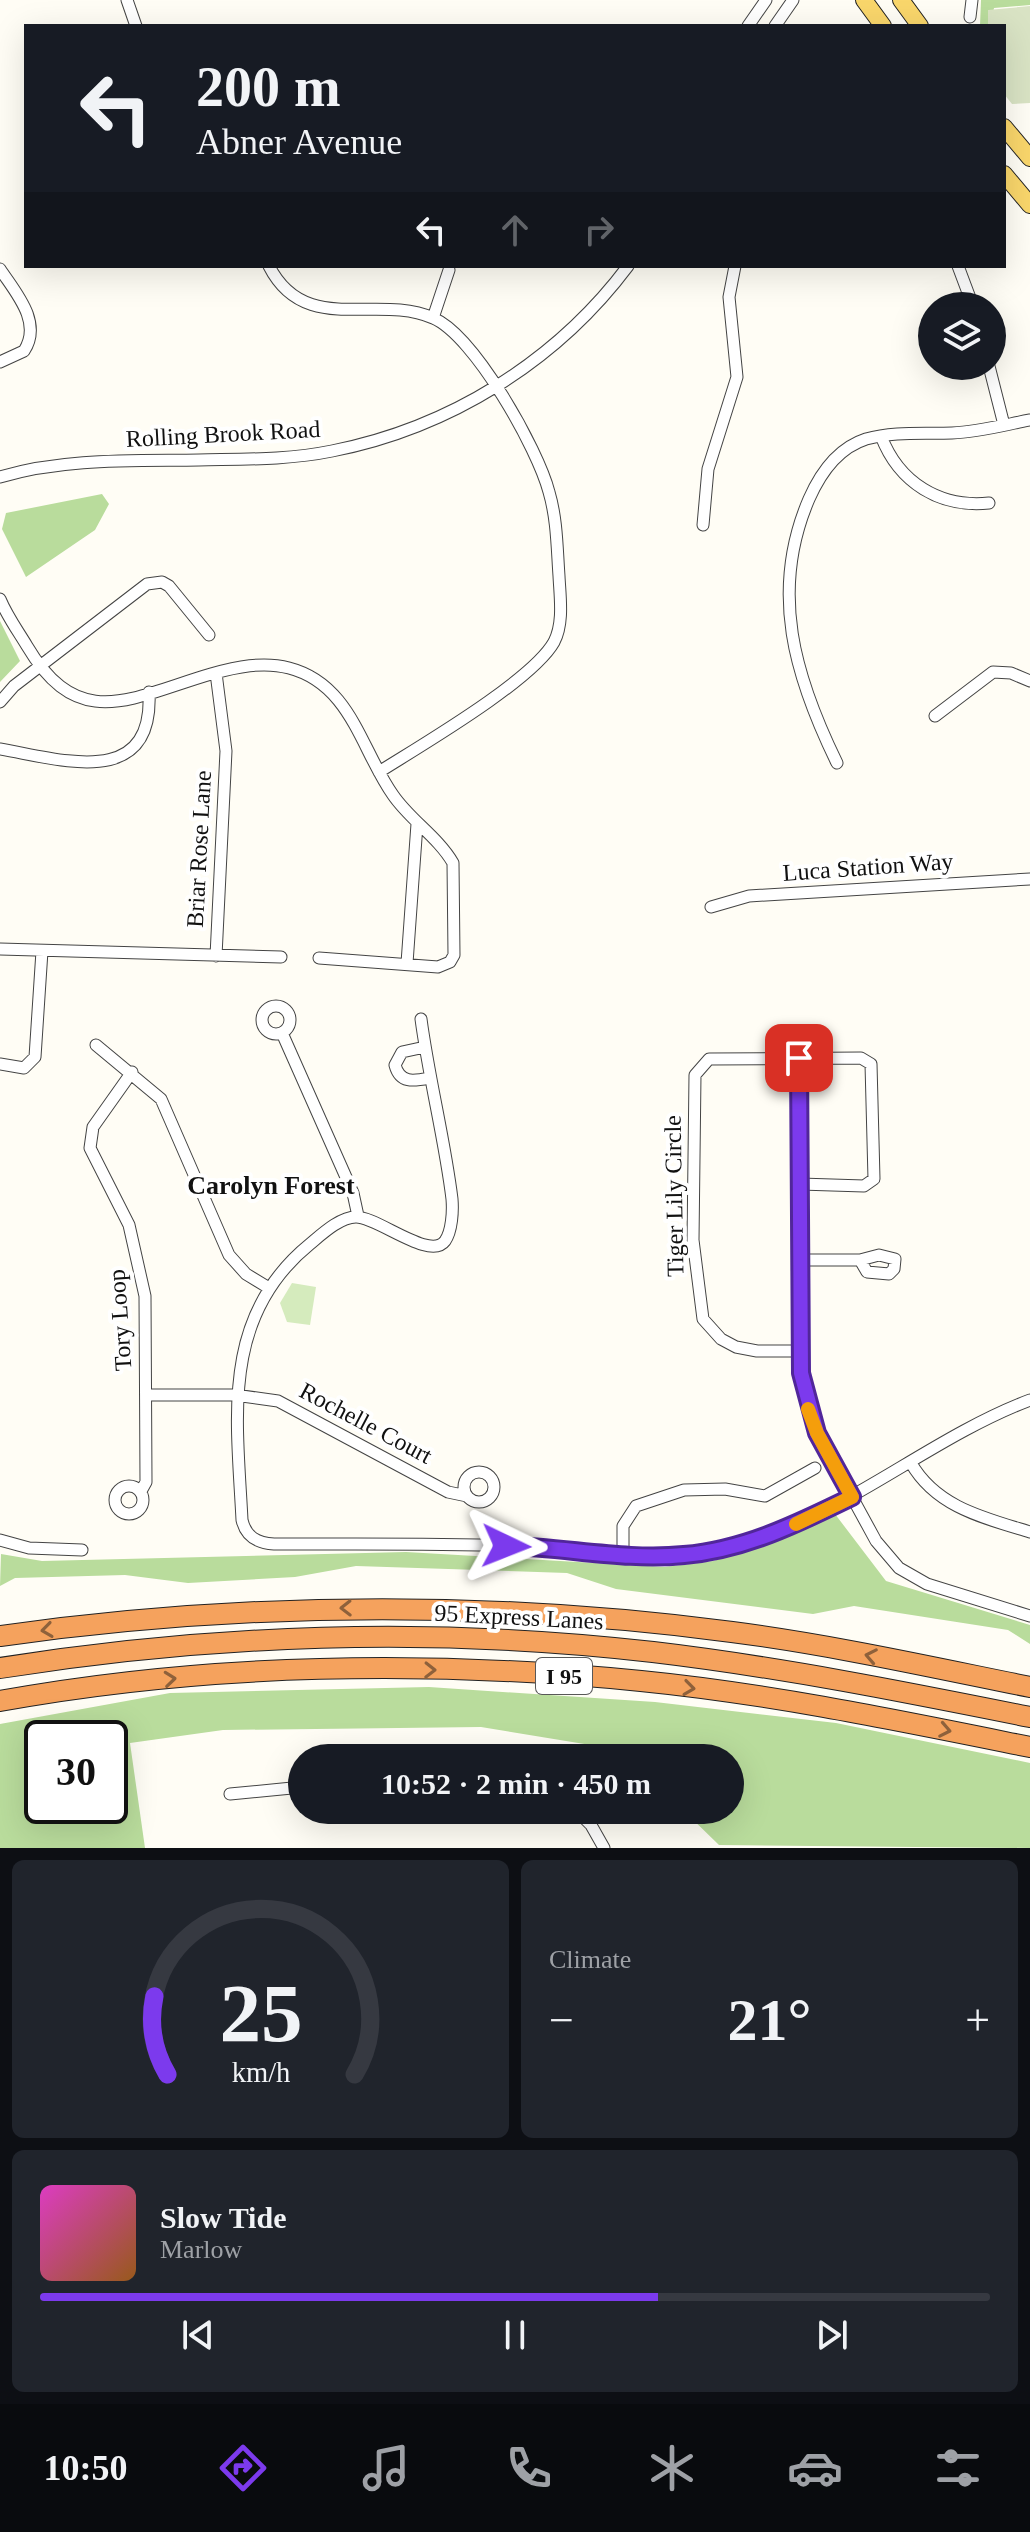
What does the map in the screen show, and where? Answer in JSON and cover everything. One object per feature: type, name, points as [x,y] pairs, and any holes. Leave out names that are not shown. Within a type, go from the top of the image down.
[{"type":"highway","points":[[0,1636],[151,1618],[256,1611],[347,1608],[539,1613],[734,1632],[1030,1687]]},
{"type":"highway","name":"95 Express Lanes","points":[[0,1668],[123,1651],[281,1639],[371,1637],[535,1642],[742,1663],[1030,1717]]},
{"type":"highway","name":"I 95","points":[[0,1701],[92,1687],[256,1673],[378,1669],[498,1671],[641,1681],[769,1698],[1030,1747]]},
{"type":"main road","points":[[864,0],[882,24]]},
{"type":"main road","points":[[901,0],[919,24]]},
{"type":"main road","points":[[1006,129],[1030,158]]},
{"type":"main road","points":[[1006,176],[1030,205]]},
{"type":"street","points":[[749,24],[766,0]]},
{"type":"street","points":[[776,24],[793,0]]},
{"type":"street","points":[[970,17],[972,0]]},
{"type":"street","points":[[127,3],[135,24]]},
{"type":"street","points":[[271,268],[291,294],[320,308],[399,311],[433,318],[465,343],[529,442],[549,490],[555,515],[561,604],[555,639],[534,666],[438,735],[379,772]]},
{"type":"street","points":[[433,318],[451,268]]},
{"type":"street","name":"Rolling Brook Road","points":[[0,477],[103,462],[283,458],[329,452],[401,433],[496,388],[559,341],[626,268]]},
{"type":"street","points":[[703,525],[708,469],[737,377],[729,297],[735,268]]},
{"type":"street","points":[[959,268],[968,292]]},
{"type":"street","points":[[0,269],[26,309],[31,332],[24,351],[0,362]]},
{"type":"street","points":[[993,380],[1004,425]]},
{"type":"street","points":[[837,763],[807,694],[787,592],[794,539],[812,492],[832,462],[856,444],[881,436],[971,432],[1030,420]]},
{"type":"street","points":[[881,436],[895,465],[922,489],[955,503],[989,503]]},
{"type":"street","points":[[0,702],[39,666],[154,582],[173,589],[209,635]]},
{"type":"street","points":[[0,599],[39,666],[65,693],[92,703],[120,701],[216,673],[265,665],[290,668],[308,676],[346,709],[393,795],[453,863],[454,955],[450,962],[438,967],[319,958]]},
{"type":"street","points":[[935,716],[993,672],[1001,671],[1030,680]]},
{"type":"street","name":"Briar Rose Lane","points":[[0,949],[216,956],[226,751],[216,673]]},
{"type":"street","points":[[0,749],[87,764],[110,761],[131,750],[139,740],[149,715],[149,692]]},
{"type":"street","points":[[407,963],[417,824]]},
{"type":"street","name":"Luca Station Way","points":[[711,907],[749,896],[1030,879]]},
{"type":"street","points":[[0,1064],[24,1068],[35,1057],[42,951]]},
{"type":"street","points":[[216,956],[281,957]]},
{"type":"street","points":[[421,1019],[452,1198],[447,1238],[442,1244],[429,1247],[358,1216],[337,1224],[313,1241],[269,1288],[250,1331],[235,1395],[242,1520],[252,1538],[266,1544],[458,1544],[683,1556],[729,1548],[773,1534],[852,1497],[1030,1400]]},
{"type":"street","points":[[282,1033],[353,1193],[358,1216]]},
{"type":"street","points":[[96,1045],[161,1099],[229,1255],[246,1274],[269,1288]]},
{"type":"street","points":[[425,1047],[402,1052],[395,1065],[399,1075],[408,1081],[430,1078]]},
{"type":"street","points":[[799,1058],[801,1351],[809,1412],[852,1497],[887,1555],[914,1578],[1030,1616]]},
{"type":"street","name":"Tiger Lily Circle","points":[[800,1184],[864,1186],[874,1179],[871,1064],[861,1058],[709,1059],[698,1068],[693,1240],[703,1319],[721,1339],[749,1350],[801,1351]]},
{"type":"street","name":"Tory Loop","points":[[132,1072],[93,1127],[90,1148],[95,1164],[120,1204],[140,1267],[148,1327],[146,1482],[141,1491]]},
{"type":"street","points":[[801,1260],[860,1260]]},
{"type":"street","name":"Rochelle Court","points":[[147,1395],[235,1395],[284,1403],[448,1492],[467,1496]]},
{"type":"street","points":[[911,1463],[929,1489],[950,1504],[1030,1532]]},
{"type":"street","points":[[623,1553],[623,1526],[636,1506],[684,1490],[725,1489],[765,1496],[815,1468]]},
{"type":"street","points":[[0,1540],[29,1548],[82,1550]]},
{"type":"street","points":[[230,1794],[288,1788]]},
{"type":"street","points":[[590,1824],[604,1848]]},
{"type":"green space","points":[[981,0],[1030,0],[1030,5],[994,8],[990,24],[980,24]]},
{"type":"green space","points":[[1030,6],[1030,103],[1012,104],[1006,96],[1006,24],[988,24],[988,10]]},
{"type":"green space","points":[[102,494],[109,504],[95,530],[26,577],[2,529],[6,513]]},
{"type":"green space","points":[[0,621],[20,661],[0,682]]},
{"type":"green space","points":[[292,1283],[316,1287],[310,1325],[287,1322],[280,1303]]},
{"type":"green space","points":[[835,1514],[886,1581],[1030,1625],[1030,1644],[1008,1630],[854,1606],[813,1614],[616,1589],[567,1573],[356,1566],[295,1577],[188,1583],[125,1575],[15,1578],[0,1586],[1,1554],[42,1561],[406,1552],[665,1567],[713,1561],[795,1534]]},
{"type":"green space","points":[[429,1687],[655,1702],[836,1723],[1030,1763],[1030,1848],[719,1845],[697,1824],[744,1824],[744,1744],[584,1744],[481,1727],[223,1730],[130,1743],[145,1848],[0,1848],[0,1724],[170,1693]]},
{"type":"slow traffic","points":[[796,1524],[852,1497],[817,1433],[808,1409]]},
{"type":"district","name":"Carolyn Forest","points":[[271,1185]]},
{"type":"route","points":[[506,1546],[683,1556],[744,1544],[773,1534],[852,1497],[817,1433],[801,1373],[799,1058]]}]
